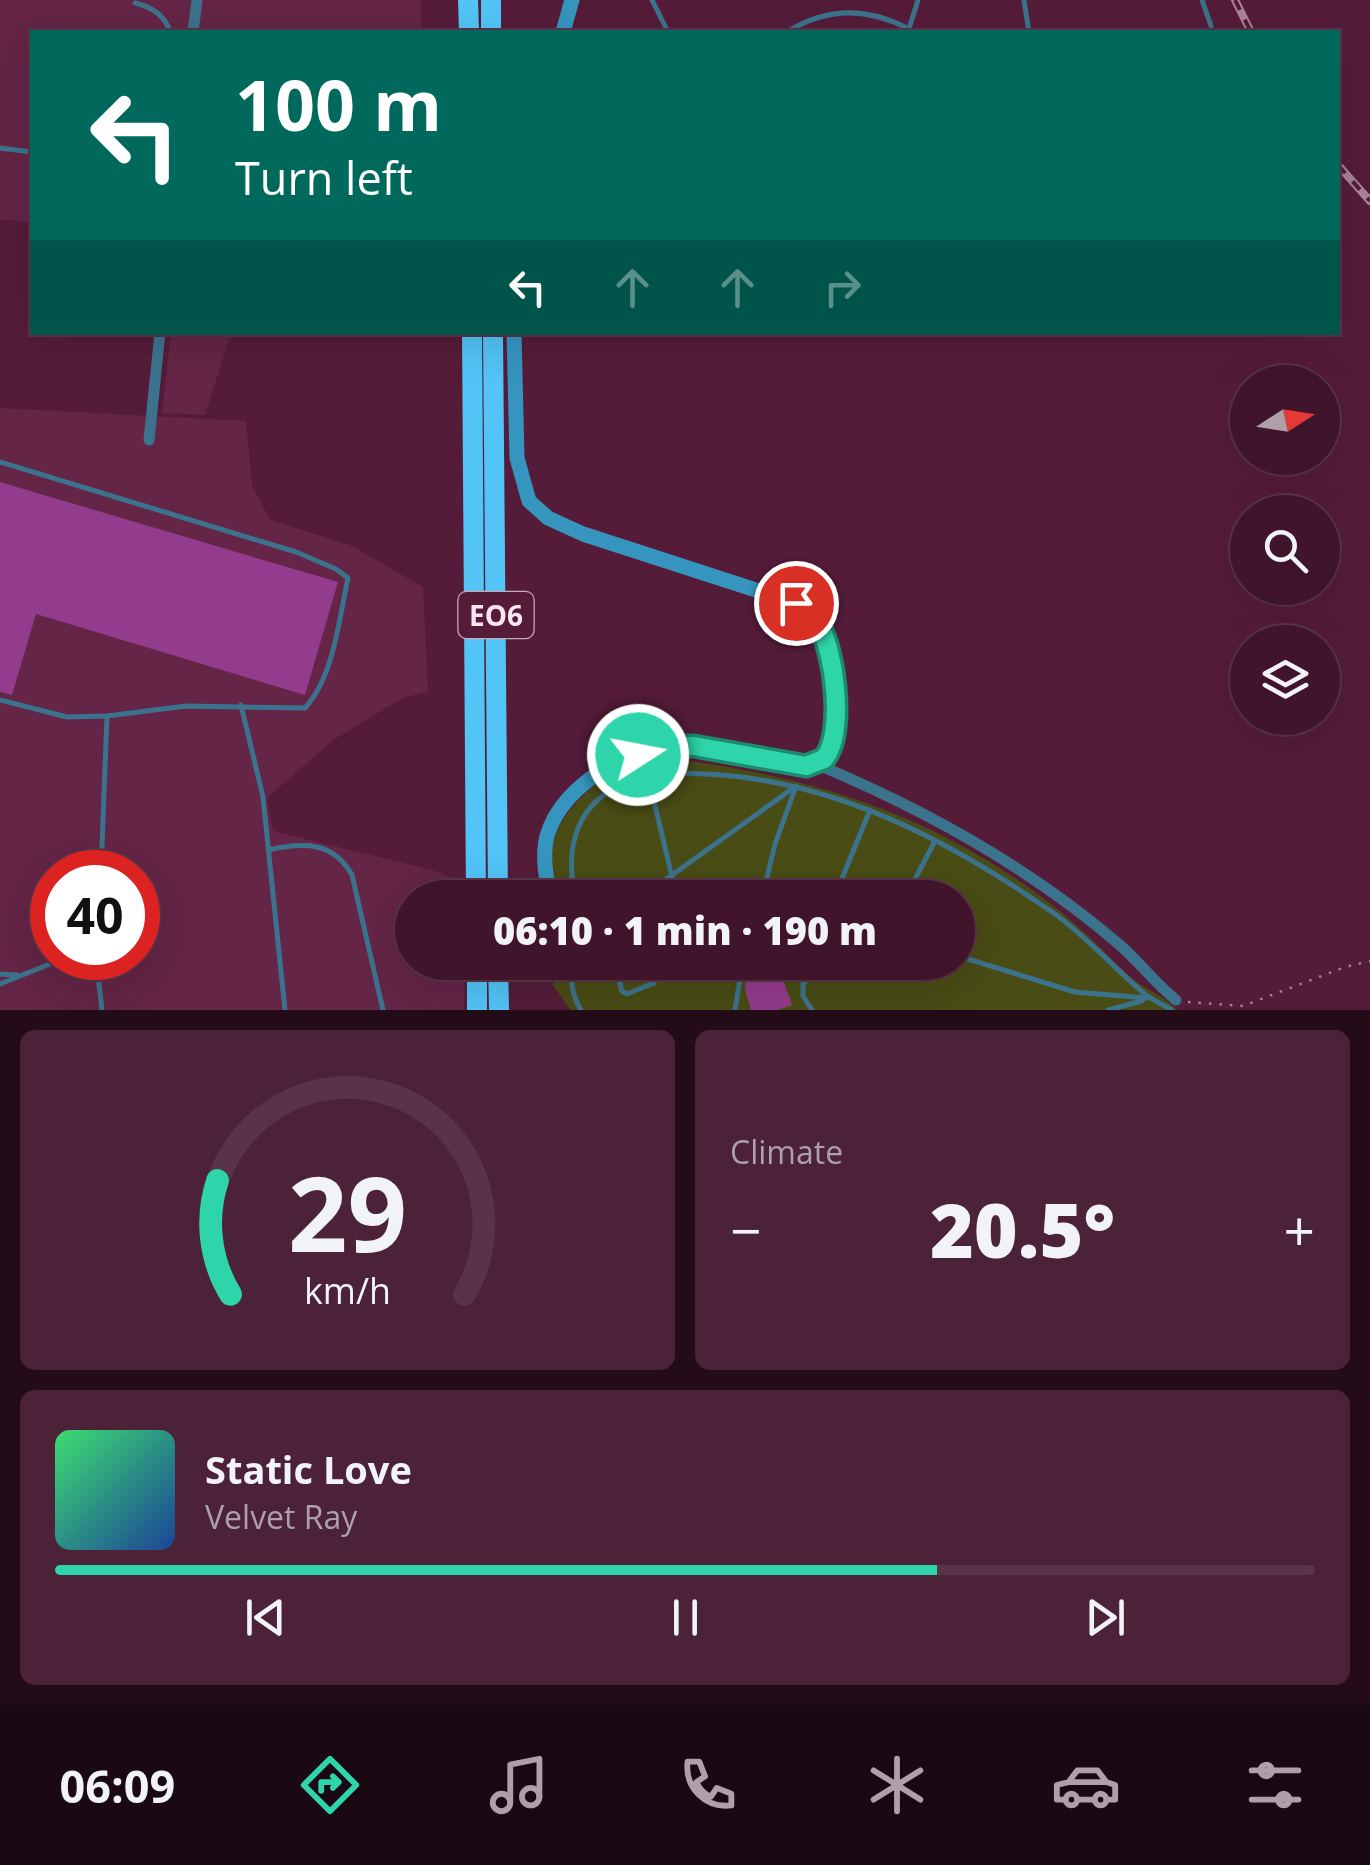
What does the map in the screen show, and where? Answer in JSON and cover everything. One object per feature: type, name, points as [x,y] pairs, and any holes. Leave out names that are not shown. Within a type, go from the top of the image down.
[{"type":"highway","points":[[468,0],[469,30]]},
{"type":"highway","points":[[491,0],[491,30]]},
{"type":"highway","name":"ΕΟ6","points":[[472,335],[476,880]]},
{"type":"highway","name":"ΕΟ6","points":[[494,335],[498,880]]},
{"type":"highway","points":[[476,980],[477,1010]]},
{"type":"highway","points":[[498,980],[499,1010]]},
{"type":"street","points":[[193,30],[196,0]]},
{"type":"street","points":[[564,30],[572,0]]},
{"type":"street","points":[[149,440],[160,335]]},
{"type":"street","points":[[514,335],[516,458],[520,478],[536,510],[583,534],[778,595],[809,612],[828,644],[834,680],[833,744],[829,754],[816,764],[806,766],[679,746],[638,755],[605,770],[569,799],[548,832],[545,852],[548,880]]},
{"type":"street","points":[[816,764],[904,802],[978,842],[1120,945],[1174,1005]]},
{"type":"lane","points":[[652,0],[667,30]]},
{"type":"lane","points":[[790,30],[811,19],[839,13],[881,16],[907,30],[918,0]]},
{"type":"lane","points":[[1024,0],[1029,30]]},
{"type":"lane","points":[[1202,0],[1210,26]]},
{"type":"lane","points":[[135,3],[154,10],[169,30]]},
{"type":"lane","points":[[0,148],[30,152]]},
{"type":"lane","points":[[0,462],[296,552],[348,578],[330,656],[313,699],[305,708],[186,706],[66,717],[0,700]]},
{"type":"lane","points":[[241,705],[263,797],[286,1010]]},
{"type":"lane","points":[[103,850],[107,716]]},
{"type":"lane","points":[[573,880],[570,855],[577,825],[611,790],[648,776],[721,774],[796,786],[870,810],[984,867],[1054,914],[1150,998]]},
{"type":"lane","points":[[648,776],[672,880]]},
{"type":"lane","points":[[663,880],[796,786]]},
{"type":"lane","points":[[766,880],[774,844],[796,786]]},
{"type":"lane","points":[[841,880],[870,810]]},
{"type":"lane","points":[[915,880],[936,841]]},
{"type":"lane","points":[[268,850],[294,844],[323,848],[342,856],[352,876],[384,1010]]},
{"type":"lane","points":[[975,961],[1075,992],[1150,998],[1174,1005]]},
{"type":"lane","points":[[0,984],[30,970]]},
{"type":"lane","points":[[0,974],[17,975]]},
{"type":"lane","points":[[99,980],[102,1010]]},
{"type":"lane","points":[[571,980],[574,998],[582,1010]]},
{"type":"lane","points":[[619,980],[627,994],[654,980]]},
{"type":"lane","points":[[735,1010],[740,980]]},
{"type":"lane","points":[[806,980],[802,984],[803,996],[812,1010]]},
{"type":"lane","points":[[1108,1010],[1150,998]]},
{"type":"path","points":[[1174,1005],[1243,1006],[1370,961]]},
{"type":"path","points":[[1213,1003],[1220,1010]]},
{"type":"shaded area","points":[[0,0],[421,0],[421,30],[30,30],[30,223],[0,219]]},
{"type":"shaded area","points":[[171,335],[230,335],[205,415],[162,413]]},
{"type":"shaded area","points":[[0,408],[246,421],[252,485],[270,520],[350,545],[423,587],[428,691],[401,699],[333,740],[267,798],[273,831],[460,880],[395,880],[395,980],[464,980],[464,1010],[0,1010]]},
{"type":"shaded area","points":[[675,759],[781,778],[831,791],[926,828],[1017,880],[1070,919],[1134,980],[1177,1010],[571,1010],[552,984],[558,980],[975,980],[975,880],[554,880],[554,839],[567,814],[599,781],[616,770]]},
{"type":"building","points":[[0,482],[338,582],[305,695],[36,614],[12,695],[0,692]]},
{"type":"building","points":[[783,980],[792,1005],[777,1010],[751,1010],[746,982]]},
{"type":"railway","points":[[1235,0],[1250,30]]},
{"type":"railway","points":[[1340,167],[1370,201]]},
{"type":"route","points":[[638,755],[694,746],[806,766],[824,759],[834,739],[833,667],[818,623],[796,603]]}]
